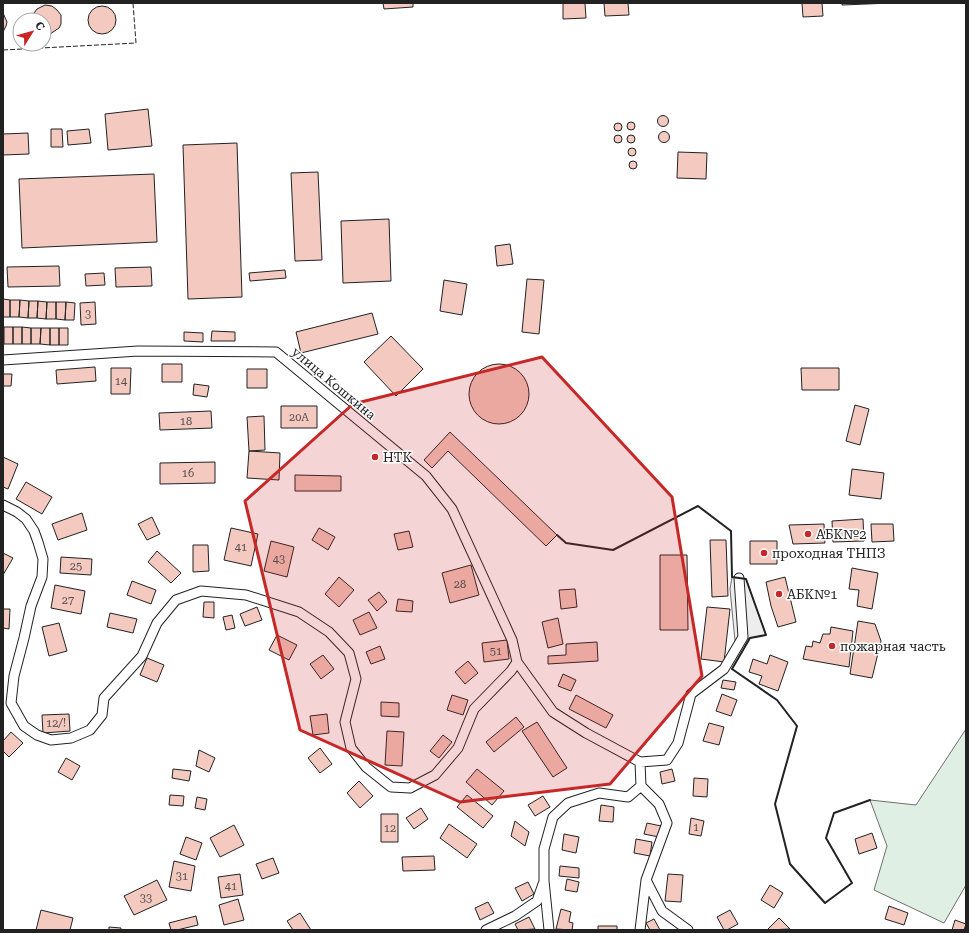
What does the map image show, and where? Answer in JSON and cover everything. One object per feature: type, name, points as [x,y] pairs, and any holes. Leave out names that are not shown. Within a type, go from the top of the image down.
[{"type":"street","name":"улица Кошкина","points":[[3,360],[138,351],[276,352],[426,476],[452,509],[512,640],[517,662]]},
{"type":"street","points":[[3,506],[17,512],[26,519],[34,531],[43,559],[42,577],[30,606],[24,638],[14,676],[11,704],[24,726],[37,735],[51,740],[71,738],[90,730],[102,715],[104,698],[142,656],[157,623],[176,600],[201,591],[246,595],[300,612],[329,632],[349,653],[356,679],[345,722],[351,748],[366,767],[391,787],[410,788],[435,775],[458,748],[474,709],[511,671],[517,662],[553,712],[586,733],[640,762],[667,760],[678,743],[691,694],[724,669],[743,637],[739,578]]},
{"type":"street","points":[[640,762],[642,786],[659,804],[667,823],[646,880],[640,930]]},
{"type":"street","points":[[549,930],[544,881],[544,849],[553,817],[568,803],[599,793],[628,797],[642,786]]},
{"type":"street","points":[[646,880],[662,911],[688,930]]},
{"type":"street","points":[[486,930],[514,916],[537,901],[544,881]]},
{"type":"highlighted area","points":[[542,357],[672,497],[702,676],[610,784],[460,802],[300,730],[245,501],[353,404]]},
{"type":"green space","points":[[966,729],[966,885],[944,923],[874,890],[887,846],[870,800],[916,805]]},
{"type":"shaded area","points":[[732,577],[746,579],[766,635],[735,641],[730,589]]},
{"type":"building","points":[[383,3],[413,3],[413,7],[384,9]]},
{"type":"building","points":[[563,3],[585,3],[586,18],[563,19]]},
{"type":"building","points":[[604,3],[628,3],[629,15],[605,16]]},
{"type":"building","points":[[802,3],[822,3],[823,16],[803,17]]},
{"type":"building","points":[[842,3],[891,3],[842,5]]},
{"type":"building","points":[[45,5],[52,6],[57,10],[61,15],[61,24],[59,28],[52,33],[52,12],[35,12],[37,9]]},
{"type":"building","points":[[102,6],[112,10],[116,20],[112,30],[102,34],[92,30],[88,20],[92,10]]},
{"type":"building","points":[[3,13],[7,22],[3,32]]},
{"type":"building","points":[[148,109],[152,146],[108,150],[105,114]]},
{"type":"building","points":[[661,116],[665,116],[667,117],[667,125],[661,126],[658,123],[658,119]]},
{"type":"building","points":[[629,122],[633,122],[635,126],[633,130],[629,130],[627,128],[627,124]]},
{"type":"building","points":[[616,123],[620,123],[622,127],[620,131],[616,131],[614,129],[614,125]]},
{"type":"building","points":[[51,129],[62,129],[63,147],[51,147]]},
{"type":"building","points":[[89,129],[91,143],[68,145],[67,131]]},
{"type":"building","points":[[662,132],[666,132],[668,133],[668,141],[662,142],[659,139],[659,135]]},
{"type":"building","points":[[28,133],[29,154],[3,155],[3,134]]},
{"type":"building","points":[[616,135],[620,135],[622,139],[620,143],[616,143],[614,141],[614,137]]},
{"type":"building","points":[[629,135],[633,135],[635,139],[633,143],[629,143],[627,141],[627,137]]},
{"type":"building","points":[[237,143],[242,297],[188,299],[183,145]]},
{"type":"building","points":[[630,148],[634,148],[636,152],[634,156],[630,156],[628,154],[628,150]]},
{"type":"building","points":[[678,152],[707,153],[706,179],[677,178]]},
{"type":"building","points":[[631,161],[635,161],[637,165],[635,169],[631,169],[629,167],[629,163]]},
{"type":"building","points":[[318,172],[322,260],[295,261],[291,173]]},
{"type":"building","points":[[154,174],[157,242],[22,248],[19,179]]},
{"type":"building","points":[[389,219],[391,281],[343,283],[341,221]]},
{"type":"building","points":[[510,244],[513,264],[497,266],[495,246]]},
{"type":"building","points":[[59,266],[60,286],[8,287],[7,267]]},
{"type":"building","points":[[151,267],[152,286],[116,287],[115,268]]},
{"type":"building","points":[[285,270],[286,278],[250,281],[249,273]]},
{"type":"building","points":[[104,273],[105,285],[86,286],[85,274]]},
{"type":"building","points":[[527,279],[544,280],[539,334],[522,332]]},
{"type":"building","points":[[444,280],[467,284],[462,315],[440,311]]},
{"type":"building","points":[[3,299],[10,300],[10,317],[3,317]]},
{"type":"building","points":[[10,300],[20,300],[19,317],[10,317]]},
{"type":"building","points":[[20,300],[29,301],[28,318],[19,317]]},
{"type":"building","points":[[29,301],[38,301],[37,318],[28,318]]},
{"type":"building","points":[[38,301],[47,302],[46,319],[37,318]]},
{"type":"building","points":[[47,302],[56,302],[56,319],[46,319]]},
{"type":"building","points":[[56,302],[66,302],[65,320],[56,319]]},
{"type":"building","points":[[66,302],[75,303],[74,320],[65,320]]},
{"type":"building","points":[[95,302],[96,324],[81,325],[80,303]]},
{"type":"building","points":[[372,313],[378,334],[301,353],[296,332]]},
{"type":"building","points":[[4,327],[13,327],[13,344],[4,344]]},
{"type":"building","points":[[13,327],[22,327],[22,344],[13,344]]},
{"type":"building","points":[[22,327],[31,328],[31,344],[22,344]]},
{"type":"building","points":[[31,328],[41,328],[40,344],[31,344]]},
{"type":"building","points":[[41,328],[50,328],[50,345],[40,344]]},
{"type":"building","points":[[50,328],[59,328],[59,345],[50,345]]},
{"type":"building","points":[[59,328],[68,328],[68,345],[59,345]]},
{"type":"building","points":[[212,331],[235,332],[235,341],[211,341]]},
{"type":"building","points":[[184,332],[203,333],[203,342],[184,341]]},
{"type":"building","points":[[391,336],[423,369],[396,396],[364,362]]},
{"type":"building","points":[[162,364],[182,364],[182,382],[162,382]]},
{"type":"building","points":[[499,364],[515,369],[520,373],[524,378],[529,394],[524,410],[520,415],[515,419],[499,424],[483,419],[478,415],[474,410],[469,394],[474,378],[478,373],[483,369]]},
{"type":"building","points":[[95,367],[96,381],[57,384],[56,370]]},
{"type":"building","points":[[111,368],[131,368],[130,394],[111,394]]},
{"type":"building","points":[[801,368],[839,368],[839,390],[802,390]]},
{"type":"building","points":[[247,369],[267,369],[267,388],[247,388]]},
{"type":"building","points":[[3,374],[12,374],[11,386],[3,386]]},
{"type":"building","points":[[194,384],[209,386],[207,397],[193,395]]},
{"type":"building","points":[[855,405],[869,409],[860,445],[846,441]]},
{"type":"building","points":[[281,406],[317,406],[317,428],[281,428]]},
{"type":"building","points":[[211,411],[212,428],[160,430],[159,413]]},
{"type":"building","points":[[264,416],[265,450],[249,451],[247,417]]},
{"type":"building","points":[[450,432],[557,535],[546,546],[448,451],[432,468],[424,460]]},
{"type":"building","points":[[249,451],[280,453],[279,480],[247,478]]},
{"type":"building","points":[[3,457],[18,464],[8,489],[3,487]]},
{"type":"building","points":[[215,462],[215,483],[160,484],[160,463]]},
{"type":"building","points":[[852,469],[884,473],[881,499],[849,495]]},
{"type":"building","points":[[295,475],[341,476],[341,491],[295,491]]},
{"type":"building","points":[[26,482],[52,497],[42,514],[16,499]]},
{"type":"building","points":[[82,513],[87,530],[58,540],[52,524]]},
{"type":"building","points":[[152,517],[160,534],[147,540],[138,524]]},
{"type":"building","points":[[863,519],[864,541],[833,542],[832,521]]},
{"type":"building","name":"АБК№2","points":[[824,524],[825,543],[793,544],[789,525]]},
{"type":"building","points":[[871,524],[893,524],[894,541],[872,542]]},
{"type":"building","points":[[231,528],[258,534],[251,566],[224,560]]},
{"type":"building","points":[[319,528],[335,537],[328,550],[312,540]]},
{"type":"building","points":[[409,531],[413,547],[398,550],[394,534]]},
{"type":"building","points":[[710,540],[726,540],[728,596],[712,597]]},
{"type":"building","points":[[271,541],[294,547],[287,577],[264,571]]},
{"type":"building","name":"проходная ТНПЗ","points":[[750,541],[777,541],[777,564],[750,564]]},
{"type":"building","points":[[193,545],[208,545],[209,571],[193,572]]},
{"type":"building","points":[[157,551],[181,573],[171,583],[148,562]]},
{"type":"building","points":[[3,553],[13,558],[3,575]]},
{"type":"building","points":[[660,555],[687,555],[688,630],[660,630]]},
{"type":"building","points":[[61,557],[92,559],[91,575],[60,573]]},
{"type":"building","points":[[471,565],[479,595],[450,603],[442,573]]},
{"type":"building","points":[[852,568],[878,573],[872,609],[857,606],[859,590],[849,589]]},
{"type":"building","points":[[339,577],[354,590],[339,607],[325,594]]},
{"type":"building","name":"АБК№1","points":[[785,577],[796,622],[778,627],[771,606],[766,582]]},
{"type":"building","points":[[132,581],[156,590],[151,604],[127,595]]},
{"type":"building","points":[[55,585],[85,591],[81,614],[51,608]]},
{"type":"building","points":[[575,589],[577,607],[561,609],[559,590]]},
{"type":"building","points":[[379,592],[387,602],[377,611],[368,600]]},
{"type":"building","points":[[398,599],[413,601],[412,612],[396,611]]},
{"type":"building","points":[[204,602],[214,602],[214,618],[203,617]]},
{"type":"building","points":[[257,607],[262,620],[245,626],[240,614]]},
{"type":"building","points":[[707,607],[730,609],[724,662],[701,659]]},
{"type":"building","points":[[3,609],[10,609],[9,629],[3,628]]},
{"type":"building","points":[[369,612],[377,628],[360,635],[353,620]]},
{"type":"building","points":[[110,613],[137,619],[133,633],[107,627]]},
{"type":"building","points":[[232,615],[235,628],[226,630],[223,617]]},
{"type":"building","points":[[558,618],[563,644],[548,648],[542,622]]},
{"type":"building","points":[[858,621],[875,624],[881,641],[872,678],[850,674]]},
{"type":"building","points":[[59,623],[67,651],[49,656],[42,627]]},
{"type":"building","name":"пожарная часть","points":[[831,627],[853,631],[849,667],[803,659],[806,646],[812,647],[813,641],[820,643],[823,634],[830,634]]},
{"type":"building","points":[[277,635],[297,645],[289,660],[269,650]]},
{"type":"building","points":[[507,640],[509,659],[484,662],[482,643]]},
{"type":"building","points":[[597,642],[598,661],[548,664],[548,656],[566,655],[566,644]]},
{"type":"building","points":[[380,646],[385,659],[371,664],[366,652]]},
{"type":"building","points":[[323,655],[334,669],[321,679],[310,664]]},
{"type":"building","points":[[770,655],[788,662],[778,691],[759,684],[762,676],[749,672],[753,659],[767,664]]},
{"type":"building","points":[[147,658],[164,665],[157,682],[140,675]]},
{"type":"building","points":[[468,661],[478,673],[465,684],[455,672]]},
{"type":"building","points":[[563,674],[576,680],[571,691],[558,686]]},
{"type":"building","points":[[723,680],[736,682],[734,690],[721,688]]},
{"type":"building","points":[[722,694],[737,700],[731,716],[716,711]]},
{"type":"building","points":[[452,695],[468,700],[463,715],[447,710]]},
{"type":"building","points":[[576,695],[613,715],[606,728],[569,709]]},
{"type":"building","points":[[381,702],[399,703],[399,717],[381,716]]},
{"type":"building","points":[[69,714],[70,731],[43,733],[42,715]]},
{"type":"building","points":[[327,714],[329,733],[313,735],[310,716]]},
{"type":"building","points":[[516,717],[524,727],[494,752],[486,742]]},
{"type":"building","points":[[537,722],[567,768],[553,777],[522,731]]},
{"type":"building","points":[[709,723],[724,727],[719,745],[703,741]]},
{"type":"building","points":[[387,731],[404,732],[402,766],[385,765]]},
{"type":"building","points":[[11,732],[23,743],[9,757],[3,751],[3,741]]},
{"type":"building","points":[[443,735],[452,742],[439,758],[430,751]]},
{"type":"building","points":[[320,748],[332,764],[320,773],[308,758]]},
{"type":"building","points":[[199,750],[215,758],[209,772],[196,766]]},
{"type":"building","points":[[66,758],[80,766],[72,780],[58,772]]},
{"type":"building","points":[[173,769],[191,771],[189,781],[172,778]]},
{"type":"building","points":[[477,769],[504,791],[492,805],[466,782]]},
{"type":"building","points":[[672,769],[675,781],[662,784],[660,772]]},
{"type":"building","points":[[694,778],[708,779],[707,797],[693,796]]},
{"type":"building","points":[[359,781],[373,796],[360,808],[347,793]]},
{"type":"building","points":[[170,795],[184,796],[183,806],[169,805]]},
{"type":"building","points":[[467,795],[493,816],[483,828],[457,807]]},
{"type":"building","points":[[543,796],[550,807],[535,816],[528,805]]},
{"type":"building","points":[[197,797],[207,799],[205,810],[195,808]]},
{"type":"building","points":[[601,805],[614,807],[613,822],[599,821]]},
{"type":"building","points":[[421,808],[428,819],[414,829],[406,818]]},
{"type":"building","points":[[381,814],[398,814],[398,842],[381,842]]},
{"type":"building","points":[[691,818],[704,821],[701,836],[689,834]]},
{"type":"building","points":[[515,821],[529,832],[525,846],[511,836]]},
{"type":"building","points":[[647,823],[661,826],[659,837],[644,834]]},
{"type":"building","points":[[449,824],[477,844],[467,858],[440,838]]},
{"type":"building","points":[[234,825],[244,845],[220,857],[210,838]]},
{"type":"building","points":[[872,833],[877,848],[859,854],[855,839]]},
{"type":"building","points":[[564,834],[579,837],[576,853],[562,850]]},
{"type":"building","points":[[186,837],[202,843],[196,860],[180,854]]},
{"type":"building","points":[[636,839],[652,842],[650,856],[634,853]]},
{"type":"building","points":[[434,856],[435,870],[403,871],[402,857]]},
{"type":"building","points":[[273,858],[279,873],[262,879],[256,864]]},
{"type":"building","points":[[174,861],[195,866],[191,891],[169,887]]},
{"type":"building","points":[[560,866],[579,868],[579,878],[559,876]]},
{"type":"building","points":[[240,874],[243,895],[221,898],[218,877]]},
{"type":"building","points":[[668,874],[683,875],[681,902],[665,901]]},
{"type":"building","points":[[567,879],[579,882],[577,892],[565,890]]},
{"type":"building","points":[[157,880],[167,900],[134,915],[124,896]]},
{"type":"building","points":[[528,882],[534,894],[522,901],[515,888]]},
{"type":"building","points":[[770,885],[783,893],[774,908],[761,900]]},
{"type":"building","points":[[238,899],[244,920],[224,925],[219,905]]},
{"type":"building","points":[[488,902],[494,913],[480,920],[475,908]]},
{"type":"building","points":[[889,906],[908,913],[904,925],[885,919]]},
{"type":"building","points":[[561,909],[571,912],[569,922],[573,923],[572,930],[556,929]]},
{"type":"building","points":[[41,910],[73,918],[70,930],[36,930]]},
{"type":"building","points":[[730,910],[738,924],[724,930],[717,917]]},
{"type":"building","points":[[300,913],[311,930],[293,930],[287,921]]},
{"type":"building","points":[[196,916],[198,925],[171,930],[169,923]]},
{"type":"building","points":[[529,917],[535,929],[518,930],[515,924]]},
{"type":"building","points":[[779,918],[790,929],[767,930]]},
{"type":"building","points":[[654,919],[660,930],[650,930],[646,923]]},
{"type":"building","points":[[955,920],[966,924],[964,930],[952,930]]},
{"type":"building","points":[[598,926],[617,926],[617,930],[598,930]]},
{"type":"building","points":[[109,927],[121,928],[121,930],[109,930]]},
{"type":"fence","points":[[3,50],[136,43],[133,3]]},
{"type":"wall","points":[[557,535],[566,543],[613,550],[698,506],[731,531],[732,577],[746,579],[766,635],[750,638],[732,669],[777,700],[797,726],[775,804],[790,864],[825,903],[852,883],[826,838],[834,813],[870,800]]},
{"type":"place","name":"НТК","points":[[375,457]]},
{"type":"place","name":"АБК№2","points":[[808,534]]},
{"type":"place","name":"проходная ТНПЗ","points":[[764,553]]},
{"type":"place","name":"АБК№1","points":[[779,594]]},
{"type":"place","name":"пожарная часть","points":[[832,646]]}]
